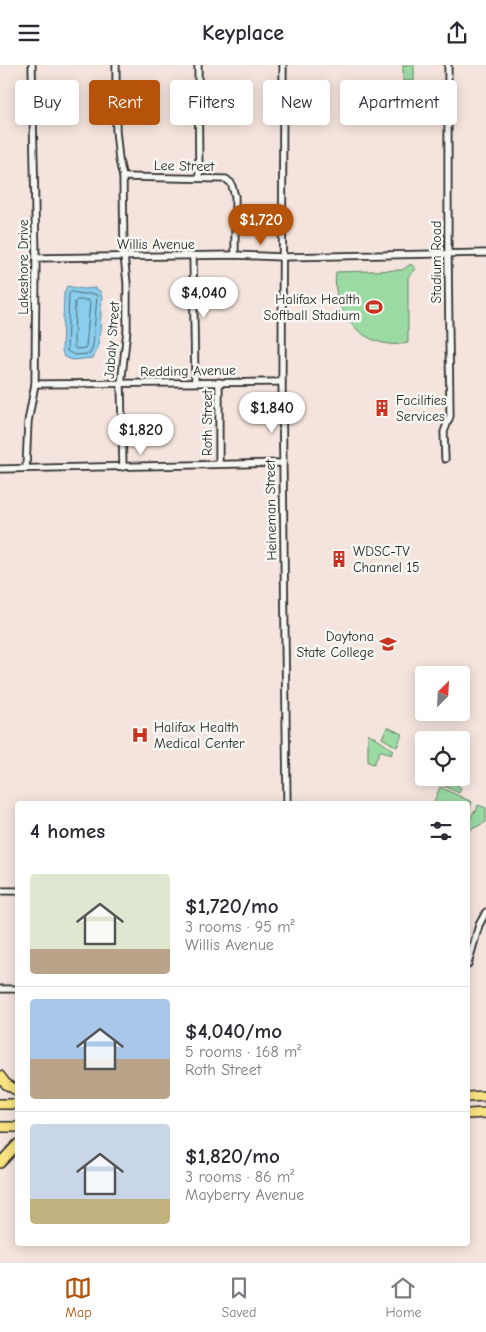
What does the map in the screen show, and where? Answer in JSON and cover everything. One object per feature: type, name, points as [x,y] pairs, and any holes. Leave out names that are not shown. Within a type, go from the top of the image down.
[{"type":"main road","points":[[0,1076],[6,1084],[15,1089]]},
{"type":"main road","points":[[470,1097],[486,1096]]},
{"type":"main road","points":[[0,1104],[15,1104]]},
{"type":"main road","points":[[470,1114],[486,1113]]},
{"type":"main road","points":[[0,1127],[15,1127]]},
{"type":"main road","points":[[0,1163],[15,1148]]},
{"type":"street","name":"Lakeshore Drive","points":[[26,468],[28,422],[35,384],[36,257],[32,65]]},
{"type":"street","name":"Jabaly Street","points":[[116,65],[116,130],[123,177],[124,256],[127,283],[128,329],[121,385],[123,467]]},
{"type":"street","points":[[198,65],[199,178]]},
{"type":"street","name":"Heineman Street","points":[[284,65],[282,382],[287,801]]},
{"type":"street","name":"Stadium Road","points":[[445,459],[444,432],[450,415],[448,65]]},
{"type":"street","name":"Lee Street","points":[[123,177],[226,179],[234,189],[235,255]]},
{"type":"street","name":"Willis Avenue","points":[[36,257],[235,255],[282,257],[486,253]]},
{"type":"street","name":"Roth Street","points":[[193,256],[195,382]]},
{"type":"street","name":"Redding Avenue","points":[[35,384],[121,385],[195,382],[282,382]]},
{"type":"street","name":"Roth Street","points":[[219,382],[219,464]]},
{"type":"street","points":[[0,469],[283,463]]},
{"type":"street","points":[[0,891],[15,891]]},
{"type":"street","points":[[470,956],[479,925],[486,912]]},
{"type":"street","points":[[0,989],[15,989]]},
{"type":"green space","points":[[403,65],[414,65],[414,80],[403,80]]},
{"type":"green space","name":"Halifax Health Softball Stadium","points":[[411,264],[416,269],[408,277],[408,343],[389,344],[365,336],[348,319],[341,308],[335,284],[336,272],[402,270]]},
{"type":"green space","points":[[387,727],[402,734],[397,747],[382,738]]},
{"type":"green space","points":[[368,733],[393,750],[391,755],[380,751],[374,764],[368,762]]},
{"type":"green space","points":[[444,786],[457,786],[461,788],[459,793]]},
{"type":"green space","points":[[440,787],[470,801],[434,801]]},
{"type":"green space","points":[[478,805],[486,808],[486,822],[470,830],[470,820],[474,811],[476,812]]},
{"type":"water","points":[[67,286],[83,289],[95,288],[100,291],[102,298],[99,338],[93,358],[73,360],[64,357],[62,351],[64,293]]},
{"type":"place","name":"Halifax Health Softball Stadium","points":[[374,307]]},
{"type":"place","name":"Facilities Services","points":[[382,408]]},
{"type":"place","name":"WDSC-TV Channel 15","points":[[339,559]]},
{"type":"place","name":"Daytona State College","points":[[388,644]]},
{"type":"place","name":"Halifax Health Medical Center","points":[[140,735]]}]
